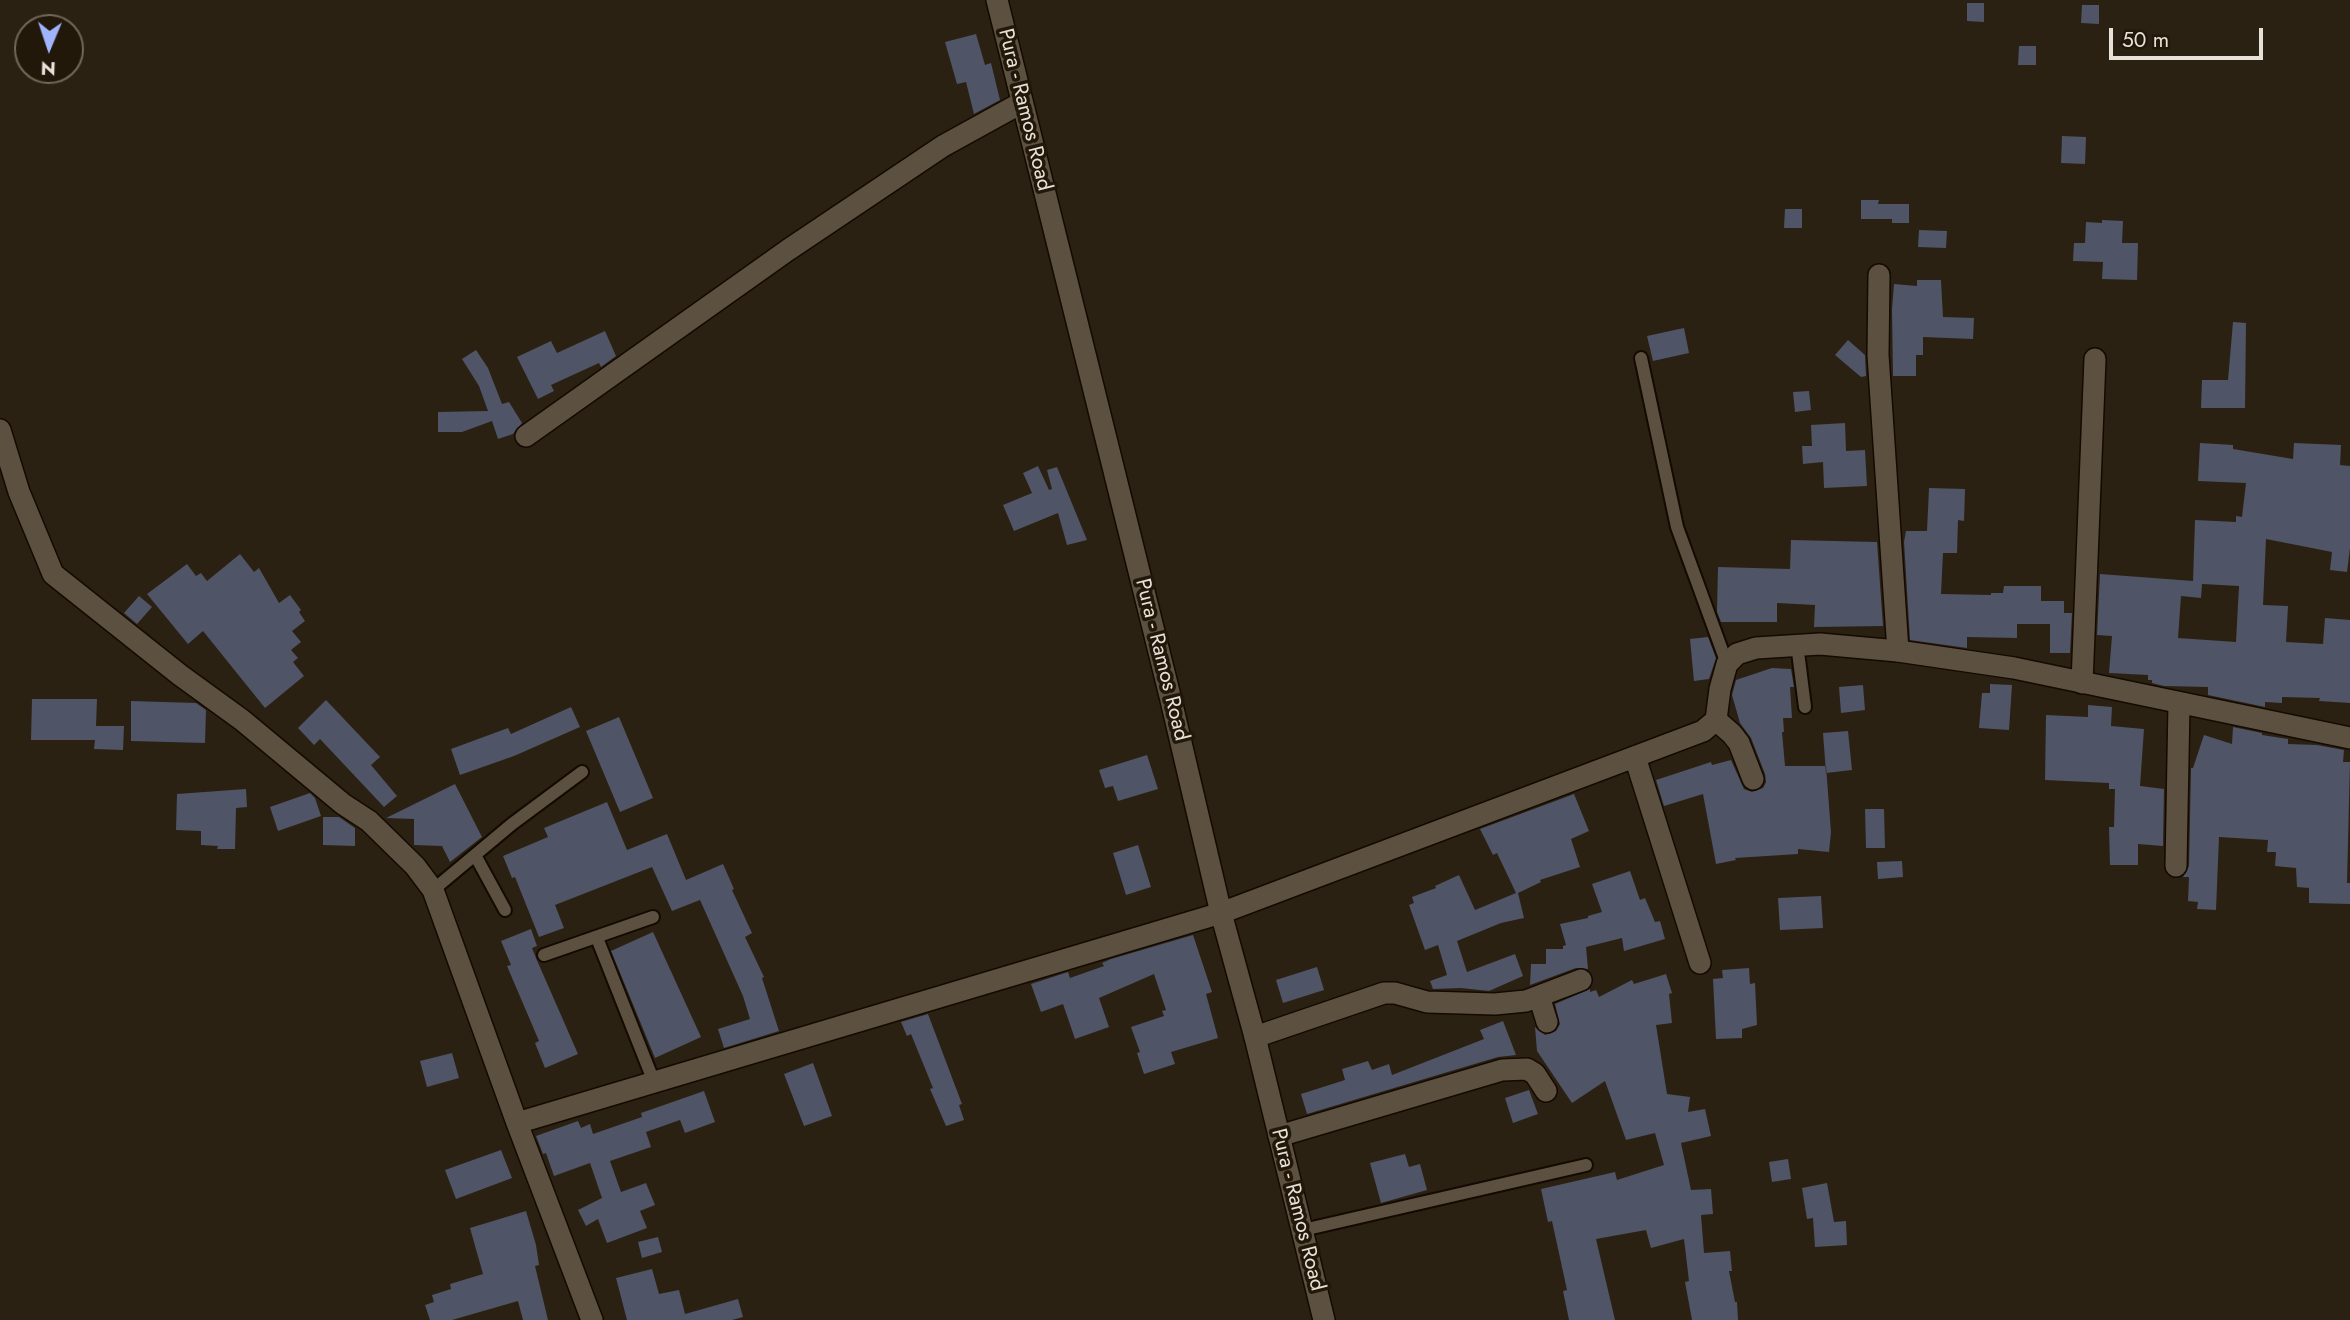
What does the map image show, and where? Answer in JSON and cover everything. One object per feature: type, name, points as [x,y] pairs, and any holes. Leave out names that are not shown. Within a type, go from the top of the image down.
[{"type":"street","name":"Pura - Ramos Road","points":[[997,0],[1170,696],[1221,913],[1255,1037],[1324,1320]]},
{"type":"street","points":[[526,436],[854,205],[943,146],[1021,103]]},
{"type":"street","points":[[1879,275],[1878,355],[1898,651]]},
{"type":"street","points":[[2082,683],[2095,359]]},
{"type":"street","points":[[0,430],[19,492],[53,574],[180,675],[242,720],[343,804],[369,821],[415,866],[433,890],[592,1320]]},
{"type":"street","points":[[517,1123],[1221,913],[1703,731],[1716,720],[1727,664],[1737,654],[1756,648],[1797,644],[1898,651],[2014,668],[2350,738]]},
{"type":"street","points":[[2176,866],[2179,704]]},
{"type":"street","points":[[1716,720],[1739,743],[1753,779]]},
{"type":"street","points":[[1635,757],[1700,963]]},
{"type":"street","points":[[1255,1037],[1384,993],[1395,993],[1427,1002],[1495,1004],[1526,1001],[1581,980]]},
{"type":"street","points":[[1539,996],[1548,1021]]},
{"type":"street","points":[[1279,1136],[1502,1070],[1527,1069],[1535,1074],[1546,1091]]},
{"type":"lane","points":[[1641,358],[1677,527],[1727,664]]},
{"type":"lane","points":[[1797,644],[1805,707]]},
{"type":"lane","points":[[433,890],[512,824],[582,772]]},
{"type":"lane","points":[[475,855],[505,910]]},
{"type":"lane","points":[[544,955],[653,918]]},
{"type":"lane","points":[[597,938],[654,1082]]},
{"type":"lane","points":[[1303,1230],[1587,1166]]},
{"type":"building","points":[[1967,3],[1984,3],[1984,22],[1967,21]]},
{"type":"building","points":[[2082,5],[2099,5],[2099,24],[2081,23]]},
{"type":"building","points":[[976,34],[985,65],[991,63],[1000,100],[974,114],[966,82],[957,84],[945,42]]},
{"type":"building","points":[[2019,46],[2036,46],[2036,65],[2018,65]]},
{"type":"building","points":[[2062,136],[2086,137],[2085,164],[2061,163]]},
{"type":"building","points":[[1861,200],[1879,200],[1878,204],[1909,204],[1909,223],[1892,223],[1892,219],[1861,219]]},
{"type":"building","points":[[1785,209],[1802,209],[1802,228],[1784,228]]},
{"type":"building","points":[[2102,220],[2123,221],[2122,243],[2138,243],[2137,280],[2102,279],[2103,262],[2073,261],[2074,243],[2085,243],[2086,222],[2102,223]]},
{"type":"building","points":[[1919,230],[1947,231],[1946,248],[1918,247]]},
{"type":"building","points":[[1917,280],[1941,280],[1943,317],[1974,318],[1973,339],[1923,337],[1923,355],[1916,355],[1916,376],[1893,376],[1894,284],[1917,286]]},
{"type":"building","points":[[2233,322],[2246,323],[2245,408],[2201,408],[2202,380],[2228,380]]},
{"type":"building","points":[[1684,328],[1689,353],[1653,361],[1647,336]]},
{"type":"building","points":[[605,331],[616,356],[601,367],[599,363],[551,385],[554,391],[538,399],[517,357],[551,341],[557,353]]},
{"type":"building","points":[[1848,340],[1865,355],[1866,376],[1861,377],[1835,355]]},
{"type":"building","points":[[476,350],[488,368],[502,404],[509,402],[522,423],[513,434],[498,439],[492,421],[462,432],[438,432],[438,412],[488,411],[479,386],[462,359]]},
{"type":"building","points":[[1809,391],[1811,410],[1795,412],[1793,392]]},
{"type":"building","points":[[1845,423],[1846,451],[1865,450],[1867,486],[1824,488],[1823,462],[1803,464],[1802,446],[1812,446],[1811,425]]},
{"type":"building","points":[[2200,443],[2233,445],[2233,449],[2293,459],[2294,443],[2341,445],[2340,465],[2350,466],[2350,548],[2347,572],[2330,570],[2332,552],[2266,539],[2263,605],[2288,606],[2286,642],[2323,644],[2325,618],[2350,620],[2350,703],[2319,701],[2320,698],[2282,697],[2282,703],[2265,702],[2265,707],[2208,695],[2208,687],[2164,686],[2152,683],[2152,680],[2148,680],[2148,675],[2109,673],[2112,636],[2097,635],[2100,574],[2193,581],[2195,520],[2236,522],[2236,516],[2242,517],[2246,483],[2198,481]],"holes":[[[2202,584],[2239,586],[2236,642],[2178,638],[2181,596],[2201,598]]]},
{"type":"building","points":[[1038,466],[1049,490],[1052,489],[1047,470],[1057,467],[1087,540],[1067,545],[1058,513],[1014,531],[1003,505],[1032,493],[1023,473]]},
{"type":"building","points":[[1929,488],[1965,489],[1964,521],[1958,520],[1957,553],[1943,553],[1941,594],[1991,595],[2003,593],[2004,586],[2041,586],[2041,601],[2064,601],[2064,613],[2072,613],[2070,653],[2050,653],[2050,624],[2017,624],[2017,638],[1967,637],[1967,648],[1910,640],[1904,542],[1906,531],[1927,531]]},
{"type":"building","points":[[1791,540],[1877,542],[1883,626],[1814,627],[1815,605],[1777,603],[1777,622],[1721,622],[1717,612],[1718,567],[1790,569]]},
{"type":"building","points":[[240,554],[254,572],[259,568],[279,603],[290,595],[305,621],[292,631],[301,642],[291,650],[298,658],[293,662],[304,676],[265,708],[203,631],[188,644],[147,594],[187,564],[196,576],[201,573],[207,581]]},
{"type":"building","points":[[139,596],[152,607],[137,624],[124,613]]},
{"type":"building","points":[[1708,637],[1716,658],[1709,679],[1694,681],[1690,639]]},
{"type":"building","points":[[1772,668],[1791,669],[1794,687],[1790,687],[1792,718],[1783,718],[1785,766],[1826,766],[1831,832],[1829,852],[1798,849],[1798,854],[1735,858],[1736,860],[1716,864],[1703,794],[1664,806],[1656,780],[1711,762],[1712,765],[1731,760],[1744,789],[1752,792],[1763,788],[1766,782],[1765,774],[1751,738],[1740,723],[1732,695],[1736,680]]},
{"type":"building","points":[[1990,684],[2012,685],[2009,730],[1979,728],[1982,693],[1990,693]]},
{"type":"building","points":[[1863,685],[1865,710],[1841,713],[1839,687]]},
{"type":"building","points":[[32,699],[97,699],[96,726],[124,726],[123,750],[94,749],[95,740],[31,740]]},
{"type":"building","points":[[326,700],[380,757],[371,765],[397,796],[384,807],[320,739],[314,745],[298,728]]},
{"type":"building","points":[[131,701],[196,703],[206,710],[205,743],[131,741]]},
{"type":"building","points":[[2088,705],[2112,707],[2111,726],[2144,729],[2140,786],[2164,789],[2163,846],[2138,844],[2138,865],[2110,865],[2109,827],[2114,827],[2115,789],[2109,789],[2109,783],[2045,780],[2046,715],[2088,717]]},
{"type":"building","points":[[571,707],[580,727],[514,756],[460,775],[451,749],[508,728],[511,734]]},
{"type":"building","points":[[619,717],[653,798],[620,812],[586,731]]},
{"type":"building","points":[[2233,727],[2288,739],[2288,744],[2344,750],[2343,762],[2350,762],[2347,883],[2350,883],[2350,904],[2309,903],[2309,888],[2297,887],[2296,868],[2275,866],[2276,852],[2267,852],[2268,840],[2219,837],[2216,910],[2197,909],[2198,902],[2188,901],[2189,877],[2183,877],[2189,866],[2191,768],[2204,735],[2232,744]]},
{"type":"building","points":[[1848,731],[1852,770],[1826,773],[1823,733]]},
{"type":"building","points":[[1147,755],[1158,789],[1118,801],[1113,786],[1105,788],[1099,770]]},
{"type":"building","points":[[455,784],[482,837],[450,862],[442,846],[414,845],[414,819],[386,818]]},
{"type":"building","points":[[246,789],[247,807],[236,808],[235,849],[217,849],[218,846],[201,845],[201,831],[176,830],[177,794]]},
{"type":"building","points":[[310,793],[315,798],[321,816],[278,831],[270,807]]},
{"type":"building","points":[[1574,794],[1589,831],[1571,839],[1580,867],[1540,880],[1541,882],[1518,893],[1524,918],[1501,923],[1457,941],[1467,972],[1515,954],[1523,976],[1489,991],[1433,989],[1430,981],[1447,975],[1438,945],[1425,950],[1409,905],[1414,903],[1412,897],[1459,875],[1475,910],[1516,893],[1497,853],[1493,855],[1480,829]]},
{"type":"building","points":[[607,802],[627,850],[667,834],[686,880],[723,864],[752,933],[745,937],[764,977],[762,978],[779,1031],[724,1048],[718,1029],[750,1019],[743,996],[700,900],[672,911],[652,867],[555,905],[564,928],[539,937],[515,877],[512,878],[503,856],[548,837],[544,828]]},
{"type":"building","points":[[1865,809],[1884,809],[1885,848],[1866,848]]},
{"type":"building","points":[[323,817],[339,817],[355,828],[355,846],[323,845]]},
{"type":"building","points":[[1138,845],[1151,887],[1126,895],[1113,853]]},
{"type":"building","points":[[1902,861],[1903,877],[1878,879],[1877,862]]},
{"type":"building","points":[[1630,871],[1640,900],[1645,898],[1655,922],[1660,921],[1665,939],[1624,951],[1622,938],[1586,947],[1588,969],[1576,968],[1530,985],[1531,964],[1546,964],[1546,949],[1563,949],[1566,945],[1560,924],[1602,912],[1592,884]]},
{"type":"building","points":[[1821,896],[1823,928],[1780,930],[1778,898]]},
{"type":"building","points":[[531,929],[537,946],[532,948],[578,1054],[545,1068],[535,1043],[539,1041],[507,966],[511,965],[501,941]]},
{"type":"building","points":[[653,932],[701,1037],[655,1058],[611,951]]},
{"type":"building","points":[[1193,935],[1212,992],[1206,994],[1218,1038],[1171,1052],[1175,1064],[1144,1074],[1137,1053],[1140,1052],[1131,1027],[1164,1016],[1162,1011],[1166,1010],[1154,974],[1099,998],[1109,1027],[1075,1039],[1063,1004],[1041,1012],[1031,984],[1068,972],[1070,978],[1104,966],[1102,963],[1111,959]]},
{"type":"building","points":[[1317,967],[1324,990],[1283,1003],[1276,980]]},
{"type":"building","points":[[1749,968],[1750,984],[1755,983],[1757,1025],[1742,1029],[1742,1038],[1716,1039],[1713,979],[1723,978],[1722,970]]},
{"type":"building","points":[[1666,974],[1672,993],[1669,994],[1672,1023],[1656,1025],[1667,1094],[1690,1097],[1688,1112],[1705,1109],[1711,1136],[1681,1143],[1691,1190],[1711,1189],[1713,1214],[1701,1215],[1704,1253],[1730,1251],[1732,1271],[1729,1271],[1737,1302],[1738,1320],[1692,1320],[1685,1282],[1689,1281],[1684,1239],[1651,1248],[1646,1230],[1596,1239],[1615,1320],[1569,1320],[1563,1291],[1567,1290],[1552,1221],[1548,1222],[1541,1189],[1615,1172],[1617,1180],[1664,1165],[1655,1133],[1626,1140],[1605,1081],[1572,1103],[1537,1051],[1535,1027],[1545,1035],[1556,1031],[1560,1024],[1555,1004],[1590,989],[1590,992],[1596,990],[1599,997],[1632,980],[1634,984]]},
{"type":"building","points":[[928,1014],[962,1104],[959,1105],[964,1120],[946,1126],[911,1034],[907,1036],[901,1022]]},
{"type":"building","points":[[1503,1021],[1516,1055],[1498,1057],[1307,1114],[1301,1094],[1345,1080],[1342,1069],[1368,1061],[1372,1070],[1389,1064],[1392,1075],[1484,1039],[1480,1030]]},
{"type":"building","points":[[452,1053],[459,1078],[427,1087],[420,1061]]},
{"type":"building","points":[[813,1063],[832,1116],[804,1126],[784,1074]]},
{"type":"building","points":[[1529,1090],[1538,1114],[1513,1123],[1505,1098]]},
{"type":"building","points":[[704,1091],[715,1122],[685,1133],[680,1120],[646,1132],[651,1147],[610,1161],[621,1192],[646,1183],[655,1205],[640,1211],[647,1228],[607,1243],[598,1219],[586,1226],[578,1210],[602,1198],[590,1163],[554,1176],[546,1153],[543,1154],[536,1136],[578,1121],[581,1128],[590,1124],[593,1134],[642,1117],[641,1113]]},
{"type":"building","points":[[501,1150],[512,1178],[456,1199],[445,1170]]},
{"type":"building","points":[[1405,1154],[1409,1167],[1420,1164],[1427,1190],[1381,1203],[1370,1163]]},
{"type":"building","points":[[1788,1159],[1791,1179],[1772,1182],[1769,1162]]},
{"type":"building","points":[[1827,1183],[1834,1222],[1846,1221],[1847,1245],[1815,1247],[1813,1218],[1807,1219],[1802,1188]]},
{"type":"building","points":[[526,1211],[536,1245],[539,1265],[535,1266],[548,1320],[523,1320],[518,1301],[452,1320],[430,1320],[425,1305],[434,1302],[432,1295],[451,1289],[450,1284],[483,1274],[470,1228]]},
{"type":"building","points":[[658,1237],[662,1252],[642,1258],[638,1242]]},
{"type":"building","points":[[652,1269],[659,1294],[679,1290],[685,1314],[738,1299],[743,1317],[732,1320],[627,1320],[616,1278]]}]
